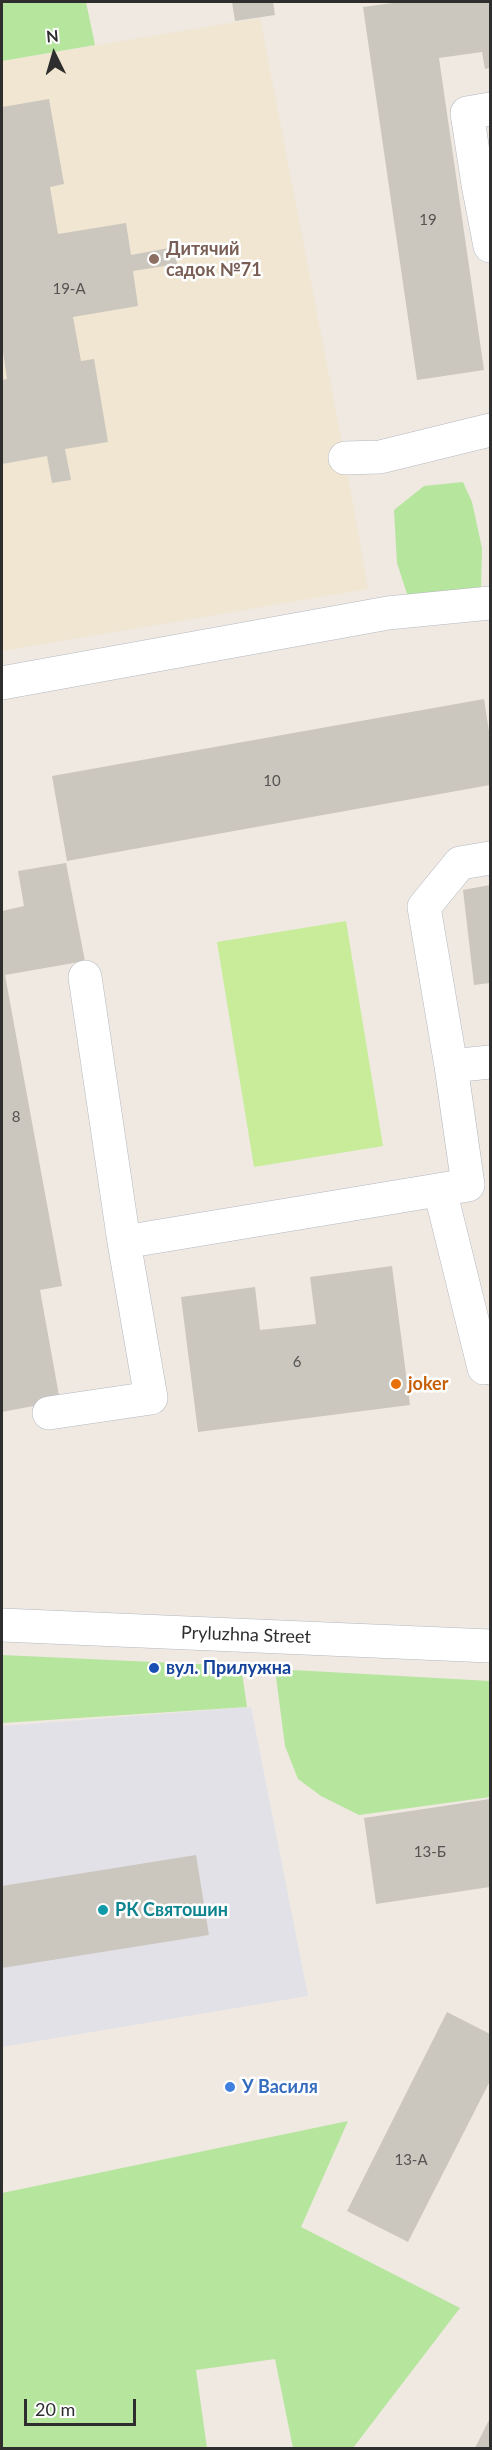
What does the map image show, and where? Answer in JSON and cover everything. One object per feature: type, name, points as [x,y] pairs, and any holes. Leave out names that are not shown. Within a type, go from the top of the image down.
[{"type":"street","points":[[490,109],[467,113],[490,246]]},
{"type":"street","points":[[345,458],[380,457],[490,430]]},
{"type":"street","points":[[2,683],[388,613],[490,603]]},
{"type":"street","points":[[124,1242],[468,1185],[452,1066],[424,907],[460,863],[490,858]]},
{"type":"street","points":[[49,1413],[151,1398],[124,1242],[85,976]]},
{"type":"street","points":[[452,1066],[490,1062]]},
{"type":"street","points":[[440,1190],[484,1368]]},
{"type":"street","name":"Pryluzhna Street","points":[[2,1625],[490,1646]]},
{"type":"shaded area","name":"Дитячий садок №71","points":[[260,18],[368,589],[2,651],[2,61]]},
{"type":"shaded area","points":[[251,1707],[308,1996],[2,2047],[2,1726]]},
{"type":"green space","points":[[2,2],[86,2],[95,45],[2,61]]},
{"type":"green space","points":[[463,482],[472,502],[482,548],[481,588],[410,603],[397,563],[394,510],[424,486]]},
{"type":"green space","points":[[346,921],[383,1146],[254,1167],[217,942]]},
{"type":"green space","points":[[2,1655],[241,1666],[247,1707],[2,1723]]},
{"type":"green space","points":[[275,1669],[490,1681],[490,1797],[359,1815],[321,1796],[298,1779],[285,1746]]},
{"type":"green space","points":[[348,2121],[301,2227],[460,2308],[353,2448],[293,2448],[275,2359],[196,2370],[207,2448],[2,2448],[2,2193]]},
{"type":"building","points":[[232,2],[273,2],[275,15],[235,21]]},
{"type":"building","points":[[400,2],[490,2],[490,68],[485,69],[482,52],[439,58],[484,370],[417,380],[363,7]]},
{"type":"building","points":[[49,99],[64,184],[50,187],[58,234],[126,223],[131,255],[174,247],[177,264],[133,271],[138,306],[73,317],[81,361],[94,359],[108,442],[65,449],[71,480],[52,483],[47,456],[2,464],[2,380],[7,379],[2,345],[2,107]]},
{"type":"building","points":[[484,699],[490,738],[490,785],[67,861],[52,776]]},
{"type":"building","points":[[66,863],[85,961],[5,975],[62,1286],[40,1290],[60,1401],[2,1412],[2,911],[24,906],[18,871]]},
{"type":"building","points":[[490,885],[490,983],[474,985],[463,890]]},
{"type":"building","points":[[392,1266],[410,1405],[198,1432],[181,1297],[255,1287],[260,1330],[316,1324],[310,1277]]},
{"type":"building","points":[[490,1799],[490,1887],[376,1904],[364,1818]]},
{"type":"building","name":"РК Святошин","points":[[196,1855],[209,1935],[2,1968],[2,1886]]},
{"type":"building","points":[[447,2012],[490,2034],[490,2081],[408,2242],[347,2211]]},
{"type":"building","points":[[490,2418],[490,2448],[475,2448]]},
{"type":"place","name":"Дитячий садок №71","points":[[154,259]]},
{"type":"place","name":"joker","points":[[396,1384]]},
{"type":"place","name":"вул. Прилужна","points":[[154,1668]]},
{"type":"place","name":"РК Святошин","points":[[103,1910]]},
{"type":"place","name":"У Василя","points":[[230,2087]]}]
